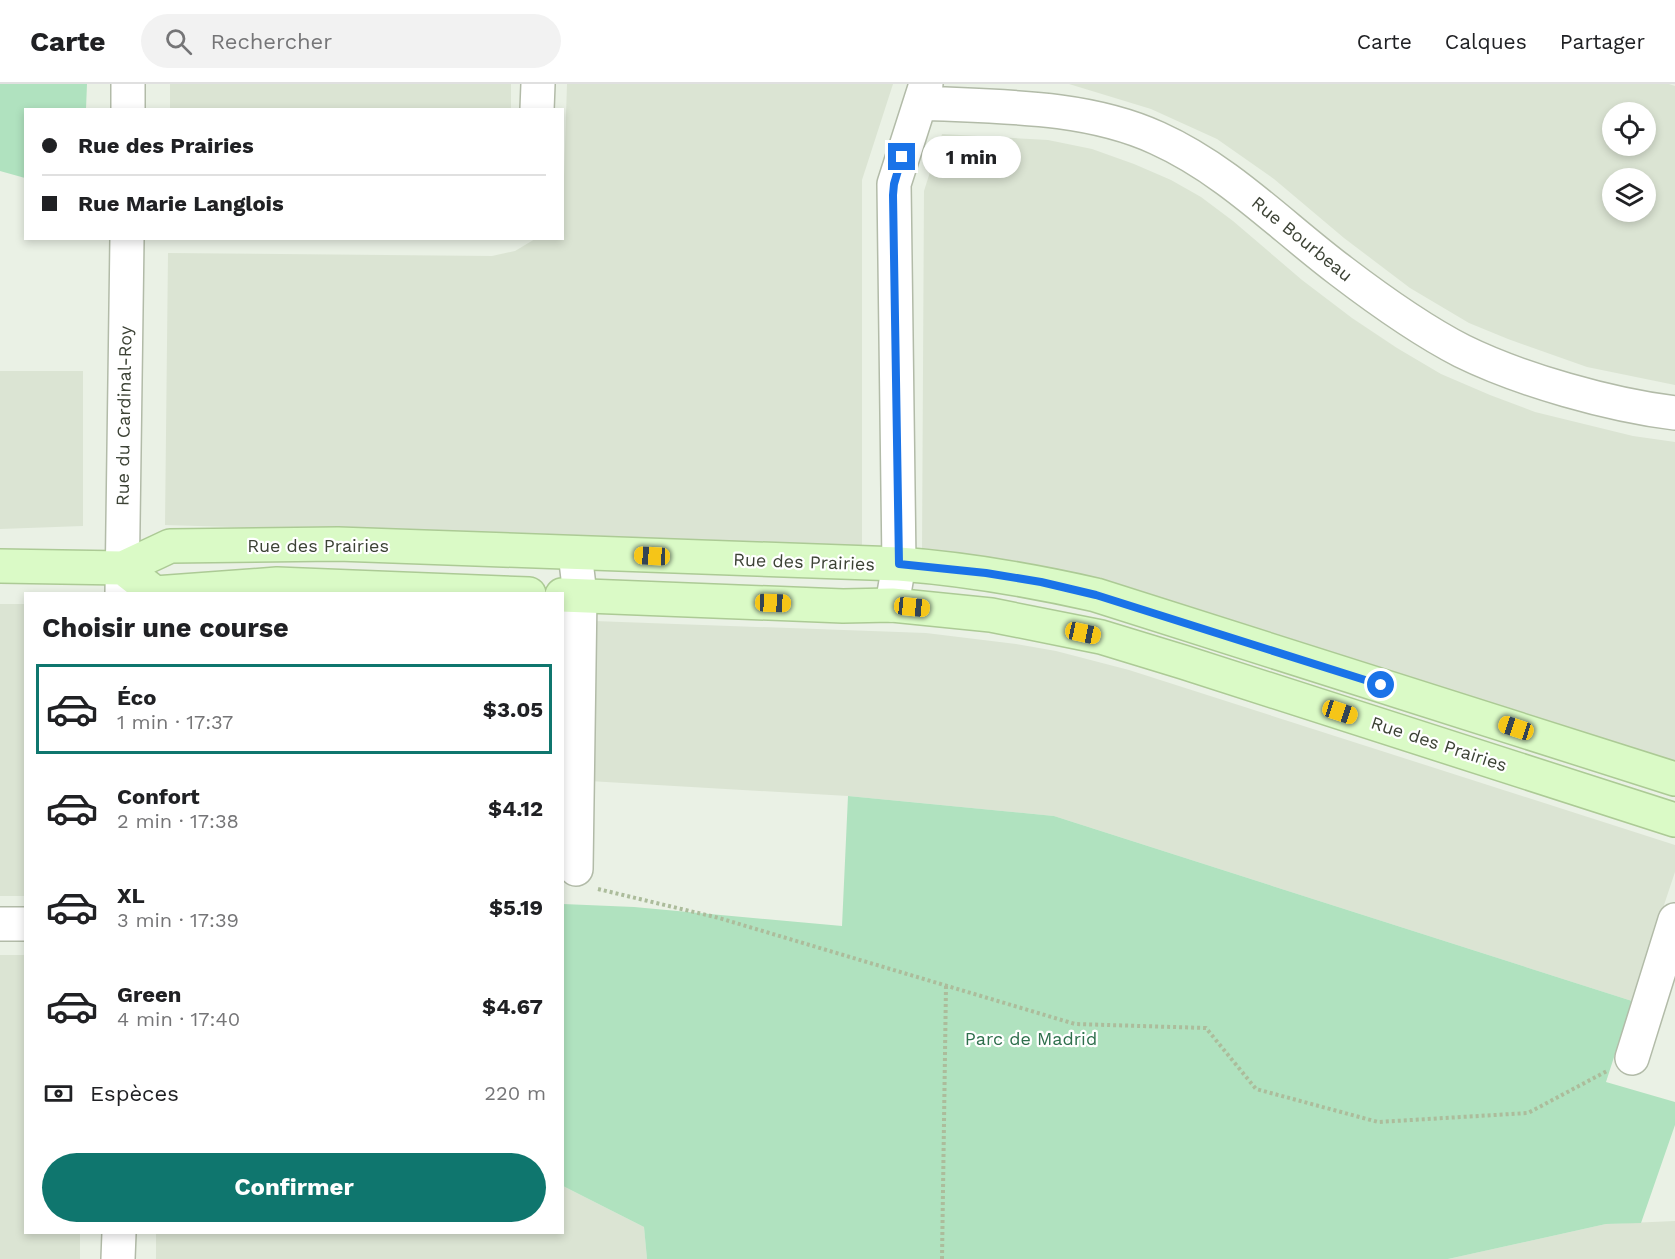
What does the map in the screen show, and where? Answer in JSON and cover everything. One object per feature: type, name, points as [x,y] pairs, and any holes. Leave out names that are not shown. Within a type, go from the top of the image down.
[{"type":"street","points":[[128,84],[128,108]]},
{"type":"street","points":[[537,108],[538,84]]},
{"type":"street","points":[[892,605],[899,564],[893,195],[897,173],[923,93]]},
{"type":"street","name":"Rue Bourbeau","points":[[923,93],[1062,113],[1121,126],[1155,137],[1183,151],[1228,180],[1381,301],[1420,327],[1463,351],[1569,390],[1675,413]]},
{"type":"street","name":"Rue du Cardinal-Roy","points":[[123,581],[127,240]]},
{"type":"street","name":"Rue des Prairies","points":[[0,566],[123,581],[170,546],[338,544],[899,564],[986,573],[1041,582],[1096,595],[1675,779]]},
{"type":"street","points":[[575,553],[571,595],[585,879]]},
{"type":"street","points":[[123,581],[152,592]]},
{"type":"street","points":[[170,592],[278,585],[473,592]]},
{"type":"street","name":"Rue des Prairies","points":[[571,595],[843,606],[892,605],[991,615],[1101,637],[1675,820]]},
{"type":"street","points":[[1632,1058],[1675,920]]},
{"type":"street","points":[[0,924],[24,924]]},
{"type":"street","points":[[118,1259],[119,1234]]},
{"type":"path","points":[[585,879],[1075,1024],[1206,1028],[1256,1089],[1378,1122],[1528,1113],[1632,1058]]},
{"type":"path","points":[[942,1259],[946,986]]},
{"type":"shaded area","points":[[170,84],[511,84],[511,108],[170,108]]},
{"type":"shaded area","points":[[567,84],[893,84],[862,180],[862,547],[165,525],[168,253],[492,256],[515,251],[533,240],[564,240]]},
{"type":"shaded area","points":[[1069,84],[1669,84],[1675,86],[1675,385],[1587,367],[1469,323],[1410,288],[1344,238],[1274,179],[1217,139],[1151,109]]},
{"type":"shaded area","points":[[942,134],[1048,140],[1092,149],[1134,164],[1171,180],[1201,197],[1352,318],[1441,374],[1535,412],[1633,436],[1675,442],[1675,762],[1125,586],[1029,563],[922,552],[924,191]]},
{"type":"shaded area","points":[[0,371],[83,371],[83,526],[0,529]]},
{"type":"shaded area","points":[[0,604],[24,604],[24,896],[0,896]]},
{"type":"shaded area","points":[[594,621],[926,633],[1056,651],[1129,670],[1675,845],[1675,872],[1632,1001],[1054,816],[848,796],[589,781]]},
{"type":"shaded area","points":[[0,955],[24,955],[24,1234],[80,1234],[80,1259],[0,1259]]},
{"type":"shaded area","points":[[564,1187],[644,1227],[647,1259],[156,1259],[156,1234],[564,1234]]},
{"type":"shaded area","points":[[1675,1221],[1675,1259],[1448,1259],[1606,1224]]},
{"type":"green space","points":[[0,84],[87,84],[86,108],[24,108],[24,178],[0,171]]},
{"type":"green space","name":"Parc de Madrid","points":[[848,796],[1054,816],[1632,1001],[1606,1082],[1675,1102],[1675,1125],[1641,1223],[1606,1224],[1448,1259],[647,1259],[644,1227],[564,1187],[564,904],[634,907],[842,926]]},
{"type":"route","points":[[902,157],[893,195],[899,564],[986,573],[1041,582],[1096,595],[1381,685]]}]
